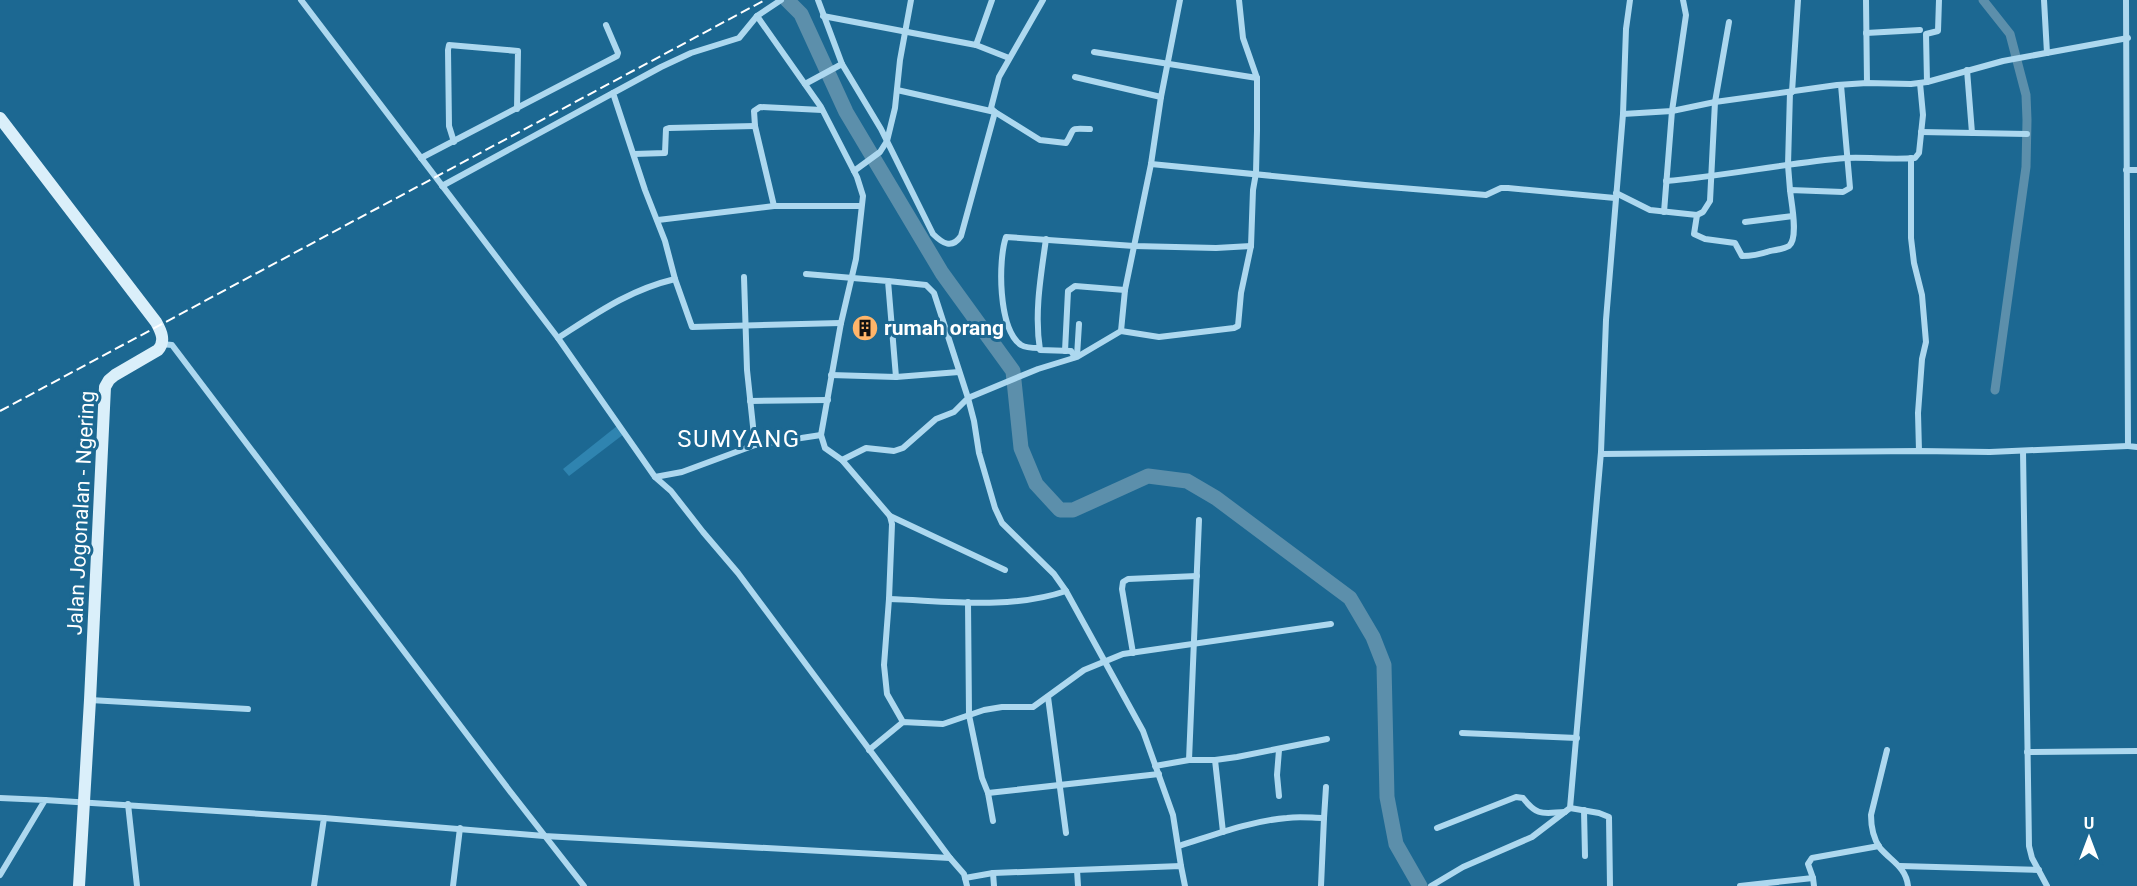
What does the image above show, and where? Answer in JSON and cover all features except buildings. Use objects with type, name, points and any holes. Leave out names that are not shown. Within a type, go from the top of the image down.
[{"type":"main road","points":[[0,118],[156,322],[162,333],[162,344]]},
{"type":"main road","name":"Jalan Jogonalan - Ngering","points":[[79,886],[105,387],[115,375],[158,350],[162,344]]},
{"type":"street","points":[[301,0],[558,338],[656,477],[666,485],[738,573],[951,858],[965,878],[967,886]]},
{"type":"street","points":[[818,0],[841,64],[887,141],[933,234],[942,243],[949,245],[956,243],[961,236],[994,112],[991,108],[999,77],[1043,0]]},
{"type":"street","points":[[854,171],[864,166],[880,152],[887,141],[895,108],[911,0]]},
{"type":"street","points":[[976,45],[992,0]]},
{"type":"street","points":[[1121,331],[1125,290],[1151,164],[1167,63],[1180,0]]},
{"type":"street","points":[[842,460],[866,448],[894,451],[903,448],[936,419],[954,412],[968,398],[977,393],[1076,357],[1121,331],[1159,337],[1238,326],[1241,293],[1251,246],[1256,173],[1257,78],[1243,38],[1239,0]]},
{"type":"street","points":[[1431,886],[1500,850],[1532,837],[1568,810],[1577,738],[1601,454],[1606,320],[1623,114],[1626,29],[1630,0]]},
{"type":"street","points":[[1664,212],[1672,111],[1686,15],[1683,0]]},
{"type":"street","points":[[1697,215],[1694,234],[1701,238],[1735,243],[1742,256],[1787,247],[1792,243],[1794,216],[1788,165],[1798,0]]},
{"type":"street","points":[[1866,0],[1867,83]]},
{"type":"street","points":[[1666,181],[1847,158],[1915,158],[1919,153],[1923,115],[1926,34],[1938,31],[1939,0]]},
{"type":"street","points":[[2044,0],[2047,53]]},
{"type":"street","points":[[2126,0],[2128,38],[2126,171],[2128,446]]},
{"type":"street","points":[[442,186],[661,67],[691,53],[739,38],[757,16],[779,1]]},
{"type":"street","points":[[757,16],[806,83],[822,110],[854,171],[863,196],[856,259],[841,323],[821,435],[825,448],[842,460],[890,516],[1005,570]]},
{"type":"street","points":[[823,16],[976,45],[1009,58]]},
{"type":"street","points":[[1151,164],[1365,186],[1486,195],[1501,188],[1508,188],[1616,196],[1650,210],[1697,215],[1708,208],[1710,201],[1715,102],[1729,22]]},
{"type":"street","points":[[421,158],[617,56],[618,53],[606,25]]},
{"type":"street","points":[[1866,33],[1920,30]]},
{"type":"street","points":[[1623,114],[1672,111],[1715,102],[1841,85],[1923,83],[1967,70],[2128,38]]},
{"type":"street","points":[[454,142],[449,126],[447,50],[449,45],[518,51],[518,109]]},
{"type":"street","points":[[1094,52],[1257,78]]},
{"type":"street","points":[[806,83],[841,64]]},
{"type":"street","points":[[1967,70],[1972,133]]},
{"type":"street","points":[[1074,77],[1161,97]]},
{"type":"street","points":[[1790,190],[1848,191],[1851,182],[1841,85]]},
{"type":"street","points":[[897,90],[994,112],[1040,141],[1066,143],[1074,129],[1090,129]]},
{"type":"street","points":[[614,93],[692,327],[841,323]]},
{"type":"street","points":[[774,206],[755,126],[754,111],[760,106],[822,110]]},
{"type":"street","points":[[634,154],[665,153],[664,132],[669,128],[755,126]]},
{"type":"street","points":[[1921,132],[2027,134]]},
{"type":"street","points":[[1911,158],[1911,238],[1926,323],[1918,413],[1919,451]]},
{"type":"street","points":[[2126,171],[2137,171]]},
{"type":"street","points":[[658,220],[774,206],[861,206]]},
{"type":"street","points":[[1745,222],[1794,216]]},
{"type":"street","points":[[1076,357],[1074,353],[1041,351],[1039,348],[1018,344],[1010,329],[1004,306],[1000,270],[1006,237],[1134,246],[1216,248],[1251,246]]},
{"type":"street","points":[[1039,348],[1040,282],[1046,239]]},
{"type":"street","points":[[806,274],[926,285],[934,293],[968,398],[979,453],[995,508],[1002,523],[1054,574],[1066,591],[1143,731],[1173,815],[1185,886]]},
{"type":"street","points":[[744,277],[745,325],[755,445]]},
{"type":"street","points":[[558,338],[620,298],[650,285],[675,279]]},
{"type":"street","points":[[888,281],[896,376]]},
{"type":"street","points":[[1065,351],[1068,291],[1075,286],[1125,290]]},
{"type":"street","points":[[1076,357],[1078,324]]},
{"type":"street","points":[[162,344],[172,345],[584,886]]},
{"type":"street","points":[[831,375],[896,376],[959,372]]},
{"type":"street","points":[[750,401],[828,400]]},
{"type":"street","points":[[656,477],[682,472],[755,445],[821,435]]},
{"type":"street","points":[[1601,454],[2022,451],[2137,447]]},
{"type":"street","points":[[2022,451],[2029,846],[2047,886]]},
{"type":"street","points":[[890,516],[892,524],[884,665],[885,685],[887,694],[903,722]]},
{"type":"street","points":[[1189,760],[1199,520]]},
{"type":"street","points":[[1133,652],[1122,589],[1123,582],[1128,579],[1197,576]]},
{"type":"street","points":[[889,599],[968,602],[1025,601],[1066,591]]},
{"type":"street","points":[[968,602],[969,715],[993,821]]},
{"type":"street","points":[[869,750],[903,722],[937,725],[1002,707],[1033,707],[1084,670],[1133,652],[1331,624]]},
{"type":"street","points":[[1048,698],[1066,833]]},
{"type":"street","points":[[90,700],[248,709]]},
{"type":"street","points":[[1462,733],[1577,738]]},
{"type":"street","points":[[1155,766],[1189,760],[1215,760],[1279,750],[1328,739]]},
{"type":"street","points":[[1279,750],[1277,775],[1279,796]]},
{"type":"street","points":[[1887,750],[1871,815],[1871,825],[1879,846],[1906,874],[1908,886]]},
{"type":"street","points":[[2027,752],[2137,751]]},
{"type":"street","points":[[1215,760],[1223,832]]},
{"type":"street","points":[[988,793],[1159,774]]},
{"type":"street","points":[[1322,886],[1326,787]]},
{"type":"street","points":[[1437,828],[1515,797],[1523,798],[1539,814],[1584,810],[1607,815],[1610,819],[1611,886]]},
{"type":"street","points":[[0,798],[128,804],[544,836],[951,858]]},
{"type":"street","points":[[0,875],[45,800]]},
{"type":"street","points":[[128,804],[137,886]]},
{"type":"street","points":[[1584,810],[1585,856]]},
{"type":"street","points":[[314,886],[324,818]]},
{"type":"street","points":[[1179,846],[1223,832],[1286,818],[1324,818]]},
{"type":"street","points":[[453,886],[460,828]]},
{"type":"street","points":[[1814,886],[1808,864],[1812,858],[1879,846]]},
{"type":"street","points":[[965,878],[993,873],[1181,866]]},
{"type":"street","points":[[1900,867],[2039,870]]},
{"type":"street","points":[[1077,870],[1078,886]]},
{"type":"street","points":[[993,873],[994,886]]},
{"type":"street","points":[[1740,886],[1813,878]]},
{"type":"shaded area","points":[[617,426],[624,434],[569,476],[563,469]]},
{"type":"waterway","points":[[787,0],[801,14],[846,112],[942,273],[1013,371],[1021,448],[1036,484],[1060,510],[1073,510],[1148,476],[1187,481],[1216,498],[1350,598],[1373,637],[1384,665],[1387,797],[1396,844],[1420,886]]},
{"type":"waterway","points":[[1983,0],[2010,34],[2026,95],[2027,120],[2026,167],[1995,390]]},
{"type":"railway","points":[[0,411],[765,0]]},
{"type":"place","name":"rumah orang","points":[[865,328]]},
{"type":"district","name":"SUMYANG","points":[[739,439]]}]
